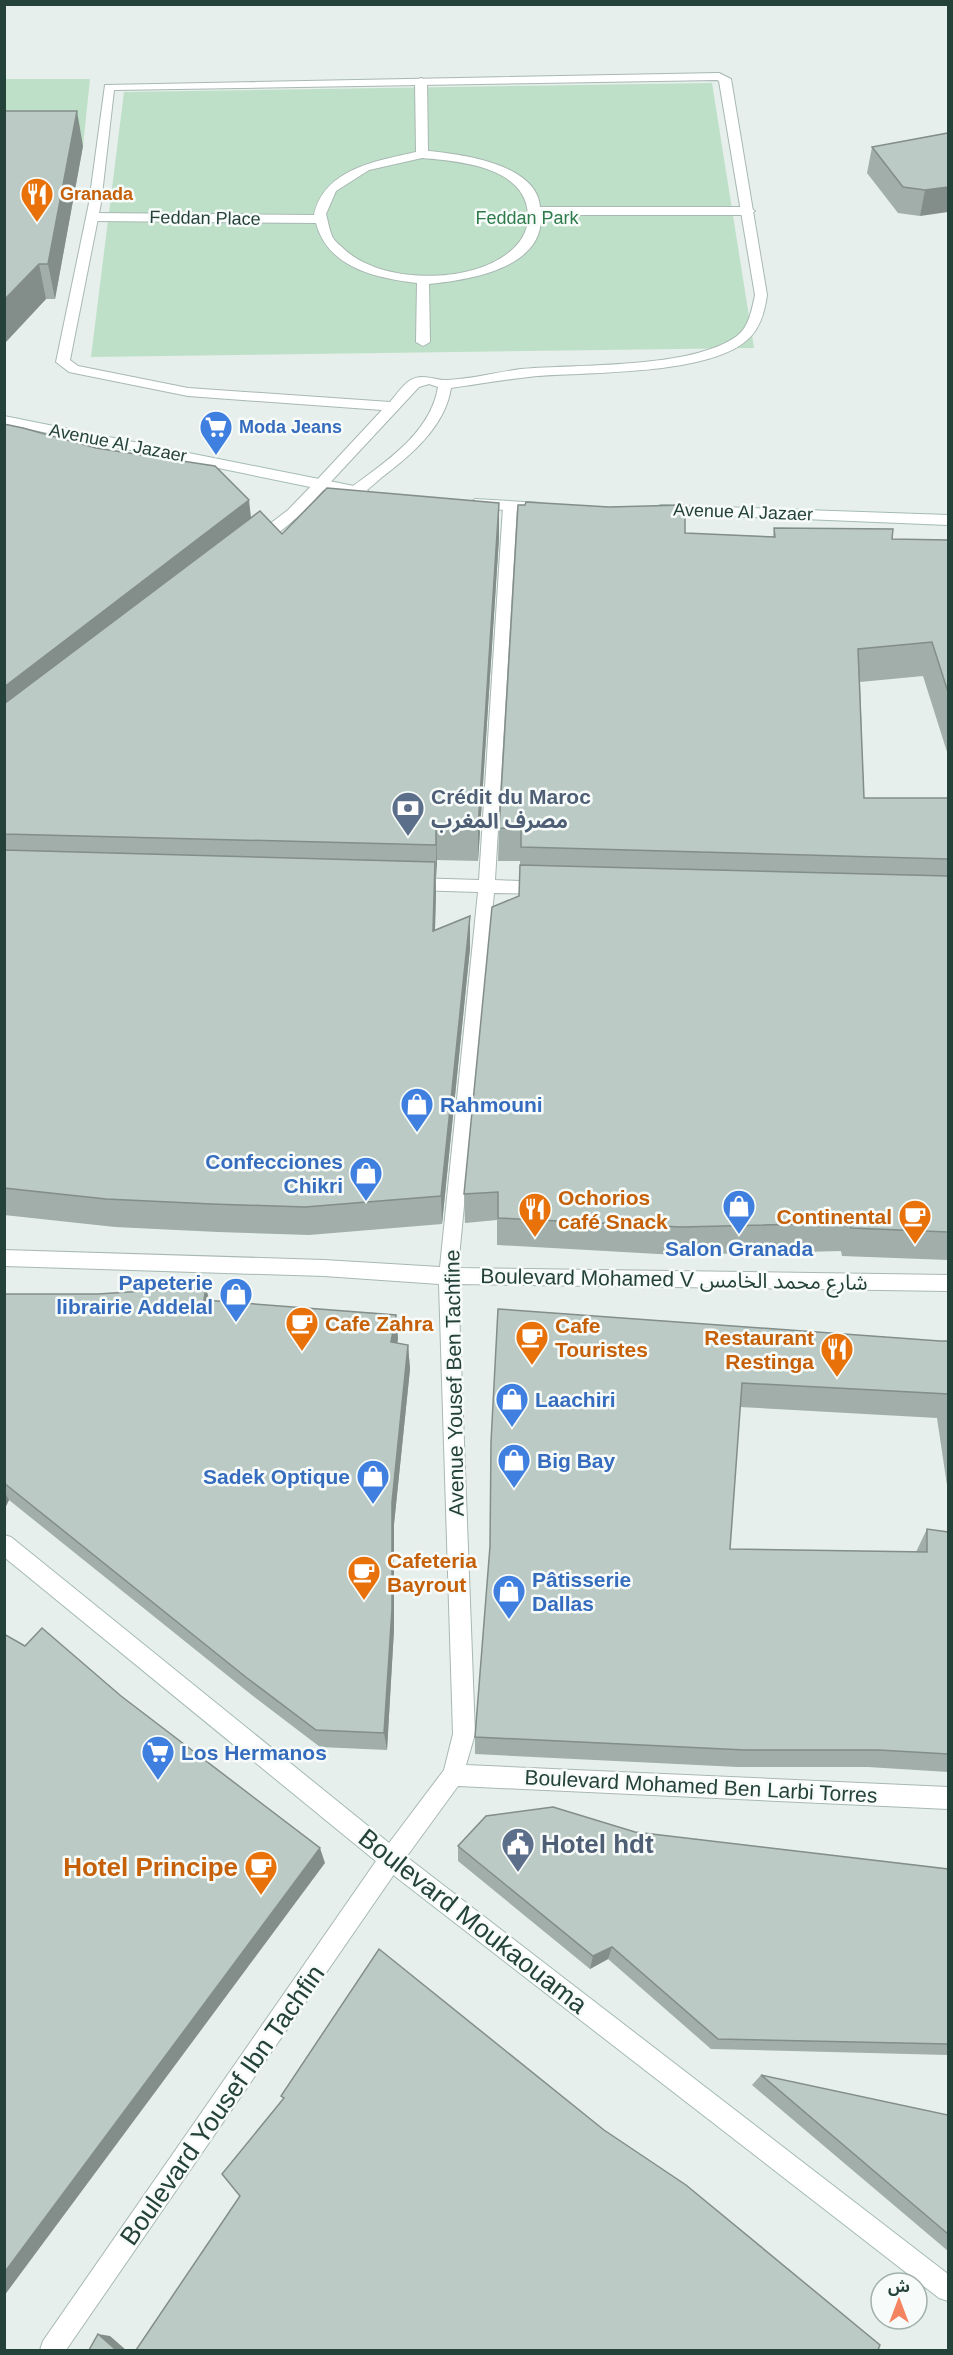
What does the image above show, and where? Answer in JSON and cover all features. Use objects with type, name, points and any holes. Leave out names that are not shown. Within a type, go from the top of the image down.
[{"type":"street","points":[[246,549],[293,513],[414,384],[430,380],[445,385],[517,374],[702,357],[739,340],[753,324],[761,295],[726,81],[722,77],[109,87],[106,90],[93,216],[64,347],[63,362],[74,369],[188,392],[392,406]]},
{"type":"street","points":[[421,81],[422,154]]},
{"type":"street","points":[[422,154],[454,155],[485,163],[510,175],[528,192],[536,211],[534,232],[519,252],[494,268],[460,278],[423,281],[390,278],[361,269],[338,255],[323,238],[318,219],[323,199],[338,182],[361,168],[389,158],[422,154]]},
{"type":"street","points":[[536,211],[749,211]]},
{"type":"street","name":"Feddan Place","points":[[93,216],[318,219]]},
{"type":"street","points":[[423,281],[423,342]]},
{"type":"street","points":[[337,500],[354,492],[429,426],[443,404],[445,385]]},
{"type":"street","name":"Avenue Al Jazaer","points":[[4,420],[354,492],[374,494]]},
{"type":"street","points":[[456,502],[557,508]]},
{"type":"street","points":[[293,513],[320,507]]},
{"type":"street","name":"Avenue Yousef Ben Tachfine","points":[[391,1859],[453,1774],[464,1734],[448,1276],[487,886],[510,507]]},
{"type":"street","name":"Avenue Al Jazaer","points":[[651,509],[948,520]]},
{"type":"street","points":[[393,884],[557,889]]},
{"type":"street","name":"Boulevard Mohamed V شارع محمد الخامس","points":[[4,1258],[324,1268],[448,1276],[948,1283]]},
{"type":"street","name":"Boulevard Moukaouama","points":[[4,1544],[391,1859],[948,2289]]},
{"type":"street","name":"Boulevard Mohamed Ben Larbi Torres","points":[[453,1774],[948,1798]]},
{"type":"street","name":"Boulevard Yousef Ibn Tachfin","points":[[52,2350],[391,1859]]},
{"type":"green space","points":[[4,79],[90,79],[83,146],[5,147]]},
{"type":"green space","name":"Feddan Park","points":[[712,83],[754,348],[91,357],[124,92]]},
{"type":"building","name":"Granada","points":[[4,111],[77,111],[48,264],[39,264],[4,300]]},
{"type":"building","points":[[948,133],[948,187],[925,190],[903,187],[872,147]]},
{"type":"building","points":[[4,424],[96,448],[215,466],[249,500],[4,687]]},
{"type":"building","points":[[327,488],[499,503],[478,828],[436,827],[436,845],[4,834],[4,704],[260,511],[282,534]]},
{"type":"building","points":[[526,502],[609,507],[685,505],[685,533],[775,537],[774,528],[893,529],[892,539],[948,540],[948,692],[932,642],[858,649],[864,798],[948,798],[948,859],[521,847],[521,829],[499,828],[518,505],[525,505]]},
{"type":"building","points":[[4,850],[435,862],[433,931],[470,916],[441,1196],[305,1207],[106,1199],[4,1188]]},
{"type":"building","points":[[520,865],[948,876],[948,1232],[851,1228],[850,1223],[681,1227],[498,1218],[498,1192],[464,1194],[492,907],[519,896]]},
{"type":"building","points":[[206,1287],[204,1300],[396,1315],[391,1342],[408,1345],[392,1502],[392,1609],[384,1733],[316,1730],[247,1678],[4,1483],[4,1294],[98,1294]]},
{"type":"building","points":[[498,1309],[948,1341],[948,1394],[742,1383],[730,1549],[927,1552],[927,1529],[948,1532],[948,1754],[879,1750],[745,1750],[475,1737],[490,1546],[491,1442]]},
{"type":"building","points":[[42,1628],[121,1696],[320,1848],[4,2273],[4,1634],[25,1646]]},
{"type":"building","points":[[553,1807],[635,1832],[948,1869],[948,2044],[718,2039],[612,1947],[593,1956],[458,1846],[486,1816]]},
{"type":"building","points":[[379,1949],[604,2130],[686,2185],[880,2345],[878,2350],[136,2350],[240,2196],[222,2174],[284,2098],[281,2096]]},
{"type":"building","points":[[761,2075],[948,2115],[948,2234]]},
{"type":"building","points":[[98,2334],[116,2350],[89,2350]]},
{"type":"place","name":"Granada","points":[[37,223]]},
{"type":"place","name":"Moda Jeans","points":[[216,456]]},
{"type":"place","name":"Crédit du Maroc مصرف المغرب","points":[[408,837]]},
{"type":"place","name":"Rahmouni","points":[[417,1133]]},
{"type":"place","name":"Confecciones Chikri","points":[[366,1202]]},
{"type":"place","name":"Salon Granada","points":[[739,1235]]},
{"type":"place","name":"Ochorios café Snack","points":[[535,1238]]},
{"type":"place","name":"Continental","points":[[915,1245]]},
{"type":"place","name":"Papeterie librairie Addelal","points":[[236,1323]]},
{"type":"place","name":"Cafe Zahra","points":[[302,1352]]},
{"type":"place","name":"Cafe Touristes","points":[[532,1366]]},
{"type":"place","name":"Restaurant Restinga","points":[[837,1378]]},
{"type":"place","name":"Laachiri","points":[[512,1428]]},
{"type":"place","name":"Big Bay","points":[[514,1489]]},
{"type":"place","name":"Sadek Optique","points":[[373,1505]]},
{"type":"place","name":"Cafeteria Bayrout","points":[[364,1601]]},
{"type":"place","name":"Pâtisserie Dallas","points":[[509,1620]]},
{"type":"place","name":"Los Hermanos","points":[[158,1781]]},
{"type":"place","name":"Hotel hdt","points":[[518,1873]]},
{"type":"place","name":"Hotel Principe","points":[[261,1896]]}]
